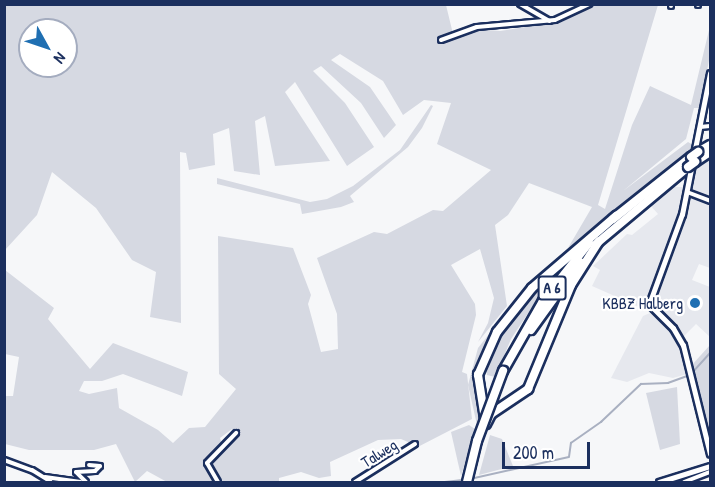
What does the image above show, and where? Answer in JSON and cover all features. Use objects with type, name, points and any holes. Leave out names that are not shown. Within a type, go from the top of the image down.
[{"type":"highway","name":"A 6","points":[[505,372],[548,304],[599,241],[711,145]]},
{"type":"highway","name":"A 6","points":[[470,483],[505,372],[557,282],[616,216],[693,160],[711,152]]},
{"type":"highway","points":[[485,424],[478,375],[485,354],[516,307],[549,272],[616,216]]},
{"type":"highway","name":"A 6","points":[[470,483],[485,424],[491,414],[509,404],[531,384],[571,285],[599,241]]},
{"type":"highway","points":[[479,394],[492,406],[509,404]]},
{"type":"street","points":[[520,4],[549,21]]},
{"type":"street","points":[[441,40],[477,27],[549,21],[590,4]]},
{"type":"street","points":[[711,73],[687,192],[649,306],[673,328],[684,346],[711,454]]},
{"type":"street","points":[[699,130],[711,126]]},
{"type":"street","points":[[687,192],[711,201]]},
{"type":"street","points":[[218,483],[207,464],[236,433]]},
{"type":"street","name":"Talweg","points":[[355,483],[415,444]]},
{"type":"street","points":[[4,460],[47,481],[81,483]]},
{"type":"street","points":[[86,483],[76,472],[95,471],[100,466],[88,465]]},
{"type":"street","points":[[659,483],[711,466]]},
{"type":"street","points":[[684,483],[711,472]]},
{"type":"shaded area","points":[[5,5],[446,5],[453,34],[441,37],[442,43],[476,29],[500,31],[551,23],[595,5],[658,5],[598,205],[605,209],[632,125],[650,86],[691,105],[710,26],[710,55],[700,108],[694,108],[686,139],[623,191],[688,142],[693,145],[691,153],[568,248],[592,207],[529,183],[508,215],[495,225],[507,306],[478,342],[488,323],[494,298],[480,249],[451,265],[475,304],[476,315],[462,372],[467,374],[472,419],[408,452],[408,442],[401,439],[378,440],[330,462],[331,476],[319,478],[301,472],[279,478],[279,482],[222,482],[210,464],[237,434],[232,429],[220,438],[223,447],[206,463],[216,482],[167,482],[147,471],[135,482],[116,444],[94,450],[29,450],[5,444],[5,396],[13,396],[19,357],[5,354],[5,270],[54,308],[48,319],[90,369],[113,343],[188,372],[182,396],[123,374],[102,381],[84,381],[79,391],[89,394],[117,388],[119,408],[158,430],[173,443],[189,428],[205,427],[236,389],[219,374],[218,236],[293,248],[311,295],[308,304],[321,352],[338,349],[337,314],[317,258],[374,232],[387,234],[433,210],[443,211],[491,170],[437,144],[451,103],[424,100],[403,115],[383,81],[340,54],[331,60],[370,87],[396,125],[384,138],[361,103],[321,66],[313,71],[345,103],[374,147],[347,166],[295,82],[285,92],[330,161],[275,166],[265,116],[255,121],[260,175],[234,171],[229,128],[213,134],[215,165],[189,170],[186,153],[180,152],[181,323],[150,317],[156,272],[132,260],[96,208],[52,172],[37,215],[5,250]]},
{"type":"shaded area","points":[[431,105],[433,106],[422,128],[408,147],[350,196],[354,202],[341,207],[302,214],[300,204],[217,184],[217,178],[310,202],[327,199],[353,186],[400,150]]},
{"type":"shaded area","points":[[710,158],[710,268],[699,264],[692,280],[710,287],[710,337],[696,324],[683,337],[670,319],[650,304],[644,309],[592,286],[600,270],[593,266],[627,234],[632,235],[658,214],[650,205],[674,187],[691,187],[697,167]]},
{"type":"shaded area","points":[[578,242],[511,309],[481,352],[474,380],[482,409],[477,425],[468,385],[478,348],[523,291]]},
{"type":"shaded area","points":[[560,265],[511,339],[495,377],[487,375],[485,364],[496,338],[517,310]]},
{"type":"shaded area","points":[[650,313],[674,332],[687,374],[673,378],[649,373],[627,382],[611,378],[643,316]]},
{"type":"shaded area","points":[[710,345],[710,435],[709,435],[691,366]]},
{"type":"shaded area","points":[[677,387],[680,444],[660,450],[646,393]]},
{"type":"shaded area","points":[[469,425],[475,429],[461,476],[451,432]]},
{"type":"shaded area","points":[[490,435],[502,439],[513,466],[479,475]]},
{"type":"waterway","points":[[693,372],[710,353]]},
{"type":"waterway","points":[[470,479],[569,457],[571,443],[601,422],[641,384],[668,383],[687,376]]},
{"type":"waterway","points":[[445,482],[465,480]]},
{"type":"place","name":"KBBZ Halberg","points":[[695,303]]}]
